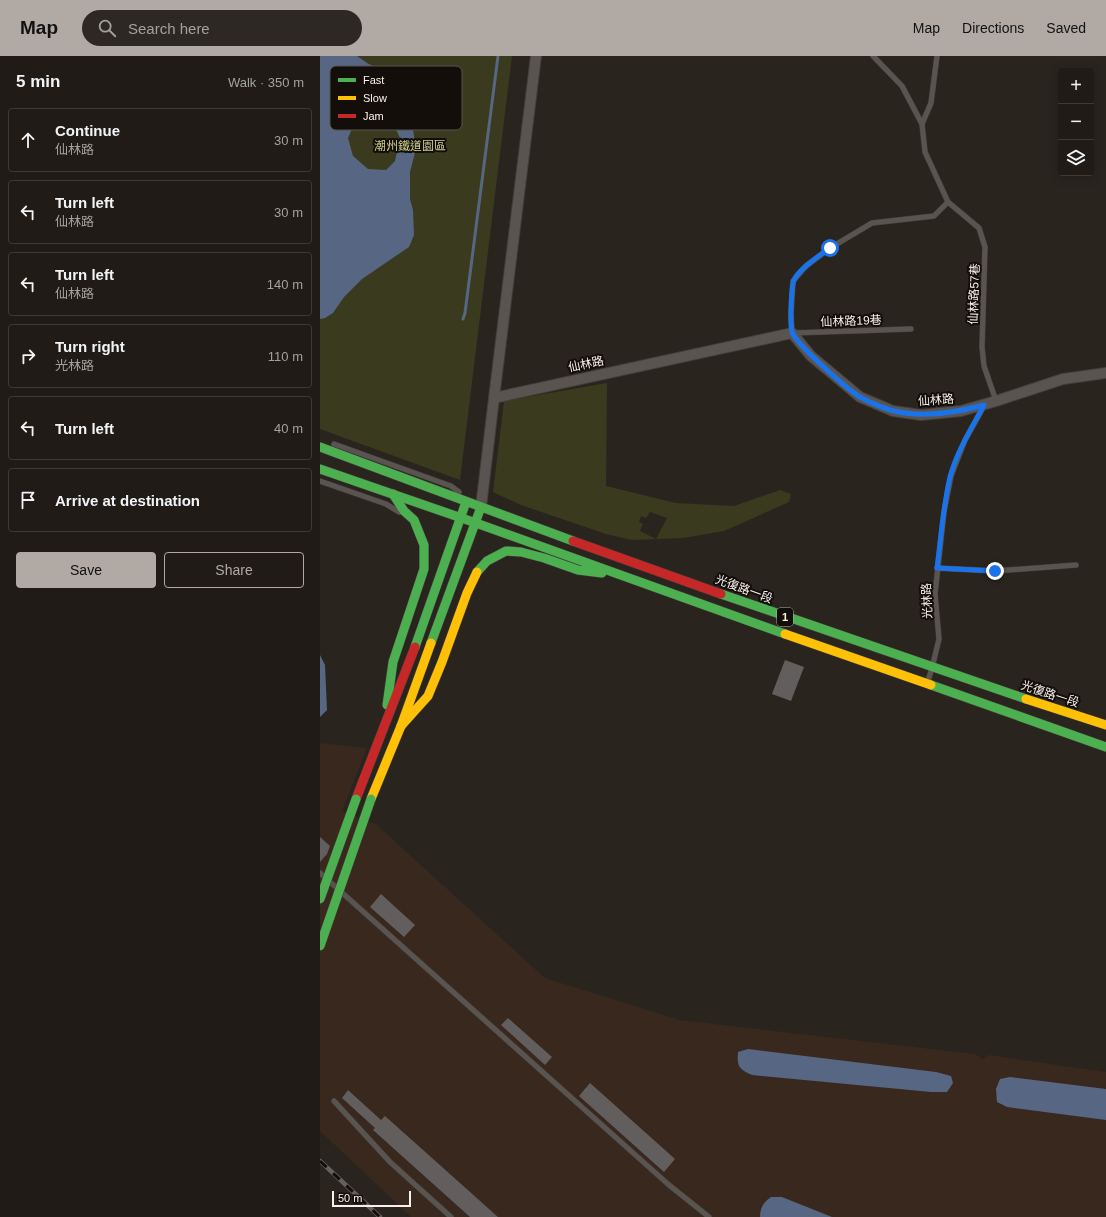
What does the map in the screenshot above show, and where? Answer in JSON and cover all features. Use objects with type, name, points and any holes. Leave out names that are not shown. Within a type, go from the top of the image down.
[{"type":"main road","name":"光復路一段","points":[[324,444],[466,502],[749,604],[932,668],[1106,726]]},
{"type":"main road","points":[[320,469],[461,517]]},
{"type":"main road","points":[[385,724],[392,662],[424,569],[424,545],[414,520],[404,511],[393,494]]},
{"type":"main road","points":[[320,899],[356,799],[407,669],[466,502]]},
{"type":"main road","points":[[320,946],[371,800],[401,726],[481,507]]},
{"type":"main road","name":"1","points":[[461,517],[619,575],[1106,748]]},
{"type":"main road","points":[[401,726],[428,696],[467,593],[478,570],[486,560],[506,551],[521,552],[544,558],[578,570],[619,575]]},
{"type":"street","points":[[481,507],[536,56]]},
{"type":"street","name":"仙林路","points":[[494,398],[792,333],[811,356],[860,397],[892,411],[921,415],[961,411],[1063,380],[1106,373]]},
{"type":"lane","points":[[792,333],[791,314],[794,281],[806,266],[830,248],[872,223],[934,216],[948,202],[925,152],[922,124],[902,86],[873,56]]},
{"type":"lane","points":[[922,124],[931,103],[937,56]]},
{"type":"lane","name":"仙林路57巷","points":[[948,202],[979,228],[985,247],[982,347],[984,366],[996,401]]},
{"type":"lane","name":"仙林路19巷","points":[[792,333],[911,329]]},
{"type":"lane","name":"光林路","points":[[927,684],[939,639],[935,594],[944,512],[951,476],[965,440],[984,405]]},
{"type":"lane","points":[[324,444],[451,486],[481,507]]},
{"type":"lane","points":[[320,481],[386,504],[414,520]]},
{"type":"lane","points":[[937,568],[995,571],[1076,565]]},
{"type":"lane","points":[[320,873],[663,1180],[709,1217]]},
{"type":"lane","points":[[334,1101],[390,1162],[451,1217]]},
{"type":"shaded area","points":[[320,743],[367,748],[342,811],[377,825],[545,978],[680,1020],[975,1054],[982,1059],[989,1055],[1106,1072],[1106,1217],[411,1217],[320,1131]]},
{"type":"green space","name":"潮州鐵道園區","points":[[320,56],[512,56],[460,480],[320,429]]},
{"type":"green space","points":[[607,383],[606,486],[676,503],[734,506],[780,490],[791,494],[789,502],[724,531],[683,538],[632,540],[606,534],[521,505],[493,492],[504,401]],"holes":[[[650,512],[667,518],[656,539],[640,531],[643,524],[639,522],[641,516],[646,518]]]},
{"type":"water","points":[[320,56],[357,56],[373,66],[330,66],[330,130],[352,130],[348,138],[353,156],[368,169],[386,170],[395,161],[400,138],[396,130],[413,130],[416,149],[410,172],[410,199],[413,210],[414,235],[409,247],[362,279],[344,297],[333,313],[320,319]]},
{"type":"water","points":[[320,655],[325,665],[327,710],[320,717]]},
{"type":"water","points":[[748,1049],[936,1072],[951,1076],[953,1083],[947,1092],[931,1092],[752,1075],[741,1069],[738,1064],[738,1052]]},
{"type":"water","points":[[1010,1077],[1106,1089],[1106,1120],[1007,1107],[997,1102],[996,1089],[1000,1079]]},
{"type":"water","points":[[771,1197],[782,1197],[832,1217],[760,1217],[763,1205]]},
{"type":"building","points":[[785,660],[804,667],[791,701],[772,694]]},
{"type":"building","points":[[320,837],[330,846],[327,854],[320,862]]},
{"type":"building","points":[[381,894],[415,925],[404,937],[370,907]]},
{"type":"building","points":[[508,1018],[552,1057],[545,1065],[501,1025]]},
{"type":"building","points":[[590,1083],[675,1159],[664,1172],[579,1096]]},
{"type":"building","points":[[348,1090],[381,1120],[385,1116],[498,1217],[470,1217],[373,1130],[375,1128],[342,1098]]},
{"type":"waterway","points":[[463,319],[498,56]]},
{"type":"railway","points":[[320,1161],[380,1217]]},
{"type":"traffic: fast","points":[[320,447],[573,541]]},
{"type":"traffic: fast","points":[[320,469],[476,523],[785,634]]},
{"type":"traffic: fast","points":[[387,705],[393,662],[424,569],[424,545],[414,520],[404,511],[393,494]]},
{"type":"traffic: fast","points":[[415,647],[466,502]]},
{"type":"traffic: fast","points":[[431,643],[481,507]]},
{"type":"traffic: fast","points":[[477,572],[487,561],[506,551],[521,552],[544,558],[578,570],[602,573]]},
{"type":"traffic: fast","points":[[721,594],[1026,699]]},
{"type":"traffic: fast","points":[[931,685],[1106,747]]},
{"type":"traffic: fast","points":[[320,899],[356,799]]},
{"type":"traffic: fast","points":[[320,946],[371,799]]},
{"type":"traffic: slow","points":[[401,726],[428,696],[467,593],[477,572]]},
{"type":"traffic: slow","points":[[785,634],[931,685]]},
{"type":"traffic: slow","points":[[371,799],[401,726],[431,643]]},
{"type":"traffic: slow","points":[[1026,699],[1106,725]]},
{"type":"traffic: jam","points":[[573,541],[721,594]]},
{"type":"traffic: jam","points":[[356,799],[415,647]]},
{"type":"route","points":[[830,248],[806,266],[794,281],[791,314],[792,333],[811,356],[860,397],[892,411],[921,415],[961,411],[984,405],[965,440],[951,476],[944,512],[937,568],[995,571]]}]
